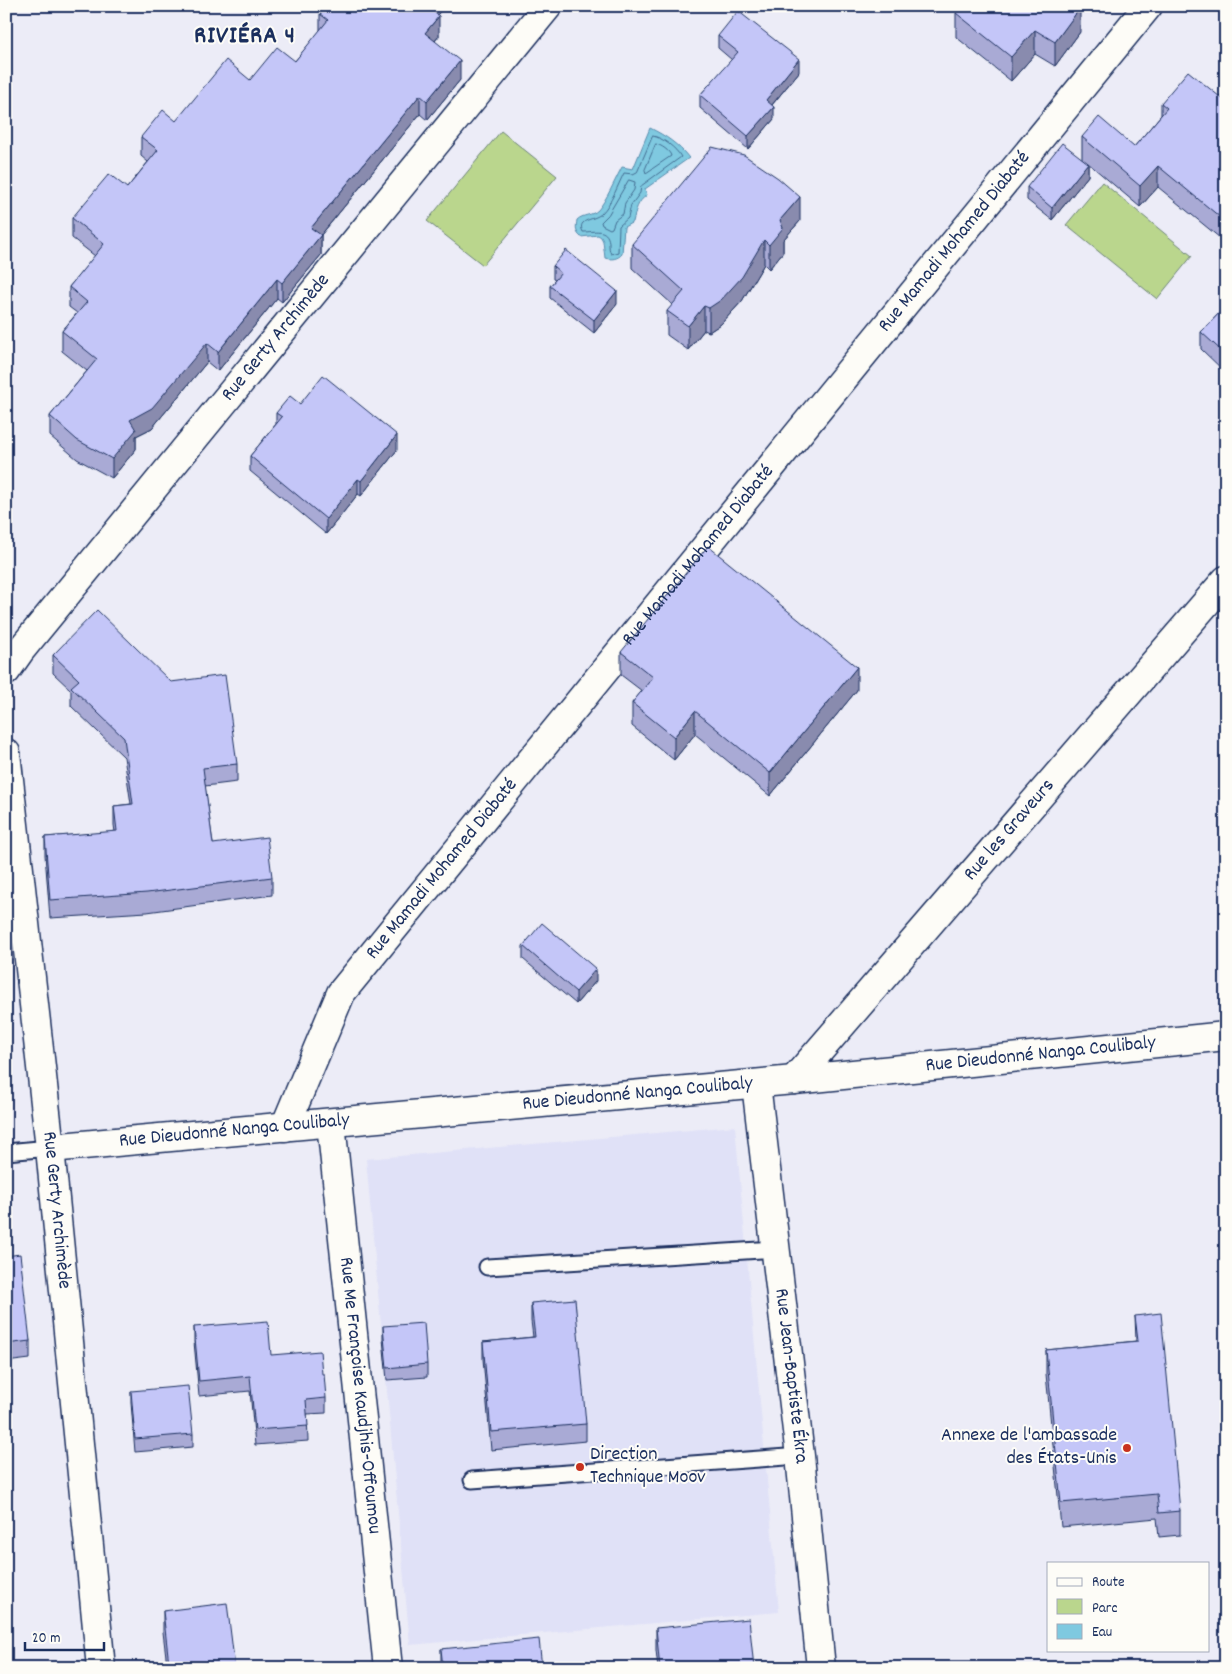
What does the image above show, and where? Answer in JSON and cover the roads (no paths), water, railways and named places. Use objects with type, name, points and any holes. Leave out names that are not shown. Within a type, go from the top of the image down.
[{"type":"street","name":"Rue Gerty Archimède","points":[[6,672],[26,644],[548,6]]},
{"type":"street","name":"Rue Mamadi Mohamed Diabaté","points":[[284,1127],[341,992],[1148,6]]},
{"type":"street","name":"Rue les Graveurs","points":[[794,1080],[1226,580]]},
{"type":"street","name":"Rue Gerty Archimède","points":[[6,753],[50,1148],[102,1668]]},
{"type":"street","name":"Rue Dieudonné Nanga Coulibaly","points":[[50,1148],[756,1084],[1226,1036]]},
{"type":"street","name":"Rue Jean-Baptiste Ékra","points":[[756,1084],[800,1456],[821,1668]]},
{"type":"street","name":"Rue Me Françoise Kaudjhis-Offoumou","points":[[331,1123],[388,1668]]},
{"type":"lane","points":[[6,1152],[50,1148]]},
{"type":"lane","points":[[487,1267],[776,1249]]},
{"type":"lane","points":[[472,1480],[800,1456]]},
{"type":"water","points":[[650,128],[671,141],[689,158],[645,189],[647,195],[639,203],[633,222],[624,227],[622,254],[614,259],[605,258],[601,237],[598,235],[581,237],[576,227],[577,220],[598,210],[622,167],[633,169]]},
{"type":"place","name":"Annexe de l'ambassade des États-Unis","points":[[1127,1448]]},
{"type":"place","name":"Direction Technique Moov","points":[[580,1467]]},
{"type":"district","name":"RIVIÉRA 4","points":[[245,37]]}]
